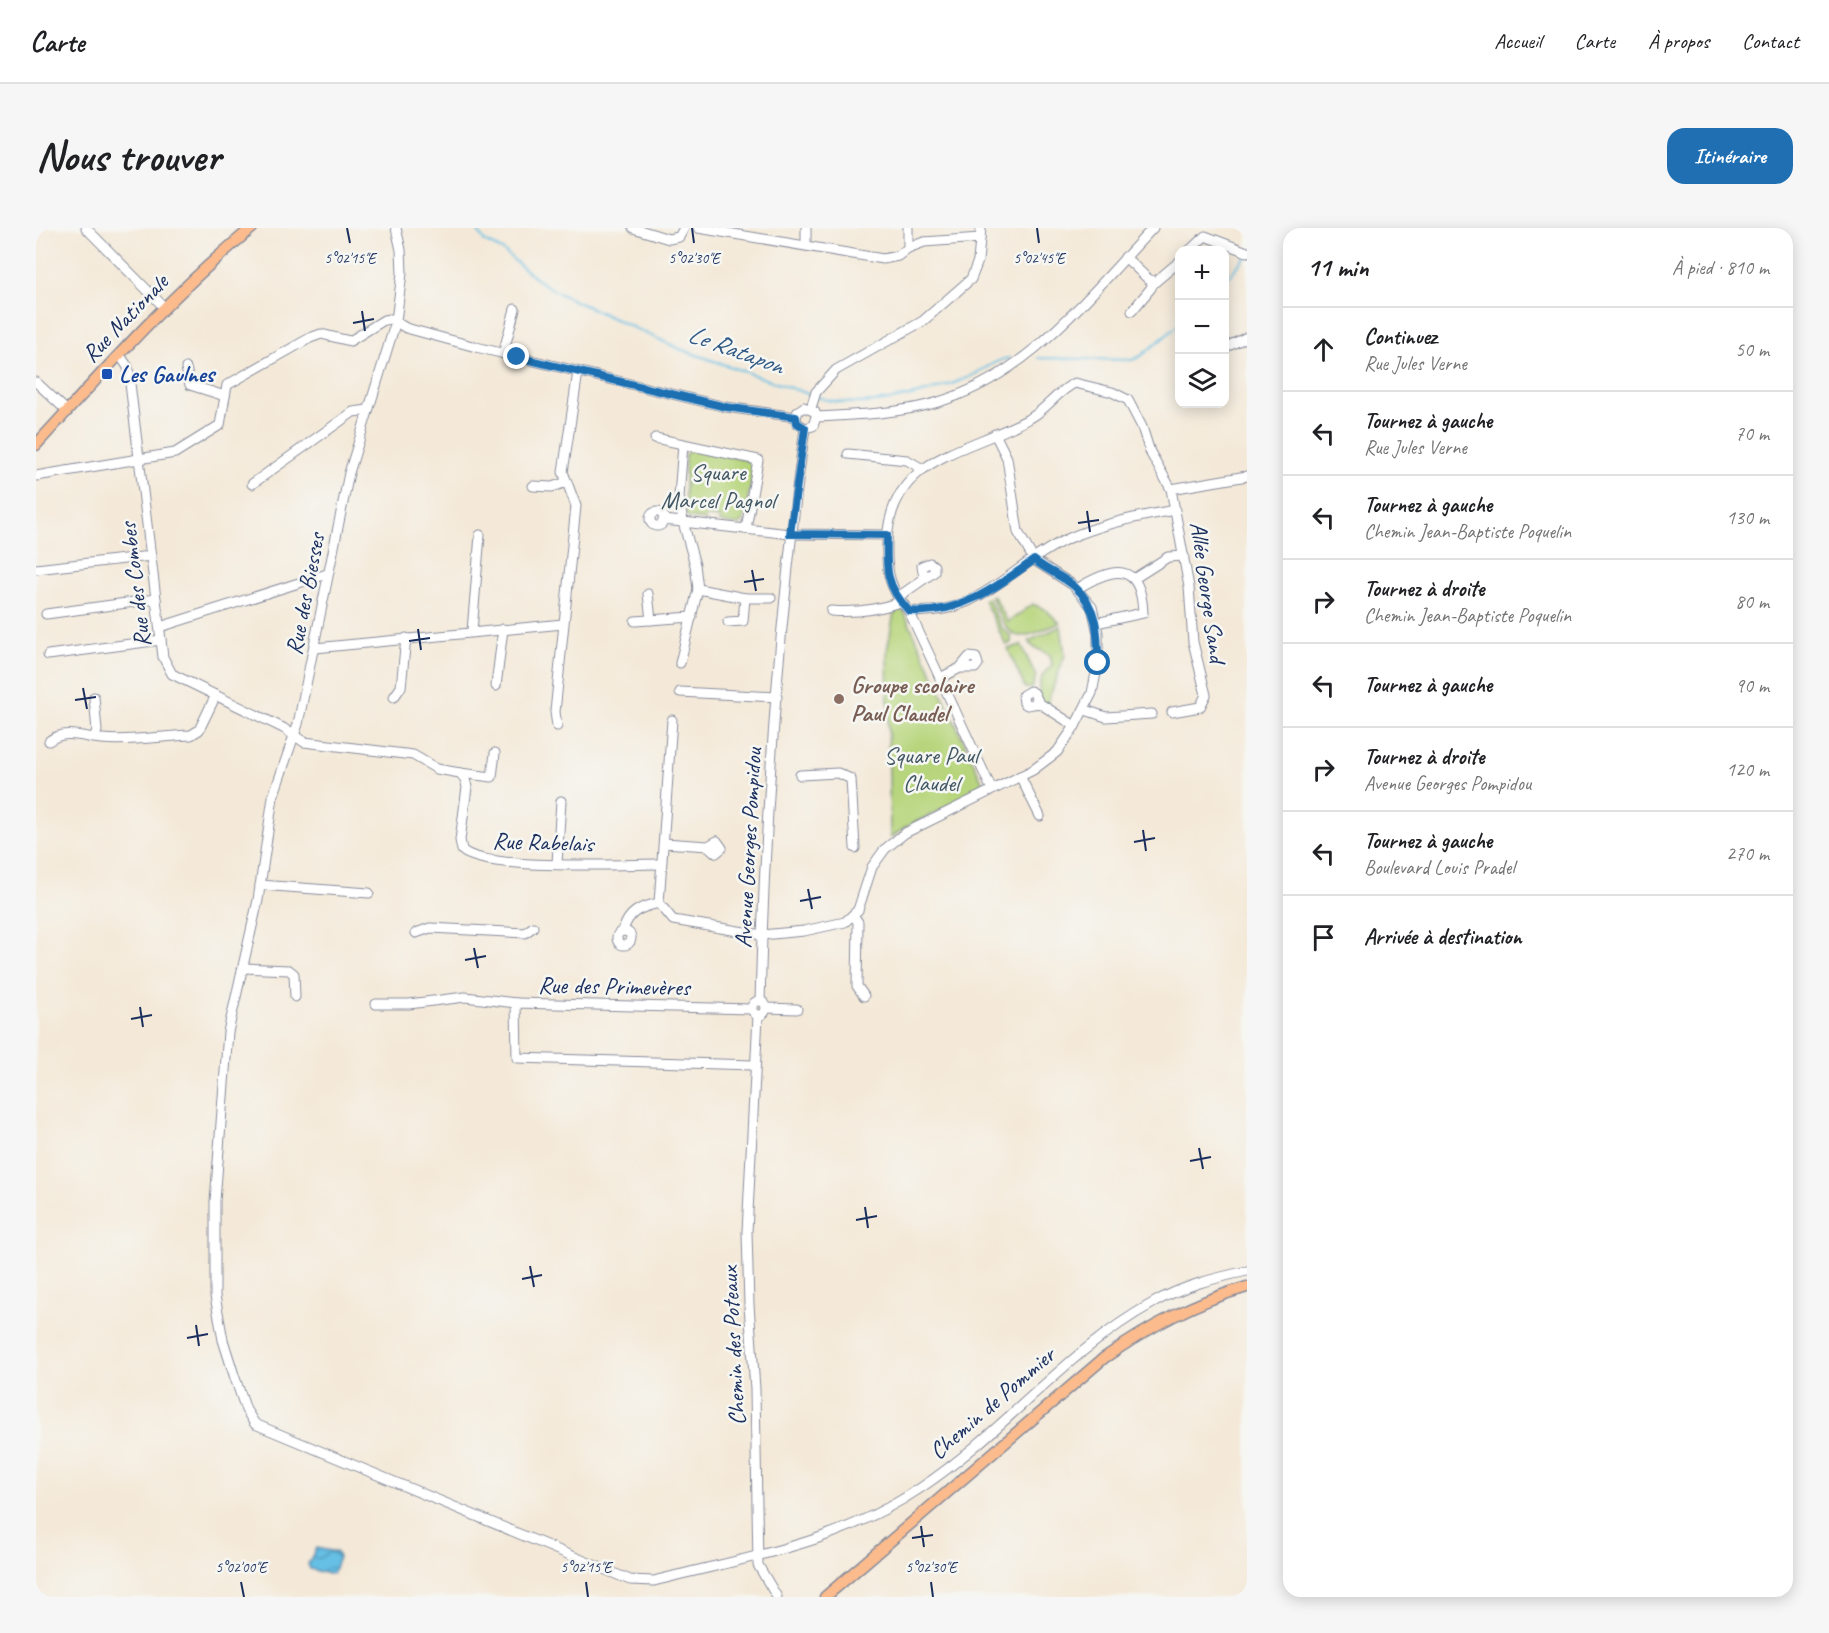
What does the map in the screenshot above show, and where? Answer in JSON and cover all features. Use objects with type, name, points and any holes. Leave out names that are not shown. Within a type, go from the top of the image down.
[{"type":"main road","name":"Rue Nationale","points":[[36,445],[164,307],[210,262],[252,228]]},
{"type":"main road","points":[[825,1597],[1104,1358],[1142,1332],[1185,1309],[1247,1287]]},
{"type":"street","points":[[86,228],[164,307]]},
{"type":"street","name":"Rue des Biesses","points":[[228,1032],[260,885],[276,786],[294,737],[315,648],[327,574],[349,473],[396,321],[402,273],[401,250],[396,228]]},
{"type":"street","points":[[633,228],[669,239],[679,237],[684,228]]},
{"type":"street","points":[[698,228],[883,259],[898,256],[908,248],[924,242],[980,233],[978,261],[971,279],[952,298],[886,344],[836,370],[813,401],[801,408],[796,417],[797,423],[805,428],[813,426],[816,417],[813,401]]},
{"type":"street","points":[[806,228],[806,245]]},
{"type":"street","points":[[908,228],[908,248]]},
{"type":"street","points":[[816,417],[912,408],[950,399],[989,382],[1043,342],[1153,228]]},
{"type":"street","points":[[1194,246],[1205,236],[1245,251]]},
{"type":"street","points":[[1125,257],[1153,282]]},
{"type":"street","points":[[1153,282],[1160,280],[1175,265]]},
{"type":"street","points":[[1132,311],[1152,288],[1153,282]]},
{"type":"street","points":[[503,354],[515,309]]},
{"type":"street","points":[[36,476],[175,453],[220,425],[227,385],[310,338],[321,334],[350,341],[384,320],[396,321],[406,328],[503,354],[726,407],[796,417]]},
{"type":"street","points":[[1229,346],[1247,337]]},
{"type":"street","name":"Rue des Combes","points":[[119,354],[128,367],[159,627],[166,666],[172,674],[283,728],[294,737]]},
{"type":"street","points":[[186,368],[190,385],[225,396]]},
{"type":"street","points":[[557,726],[555,712],[576,506],[563,472],[578,372]]},
{"type":"street","points":[[36,382],[67,411]]},
{"type":"street","name":"Allée George Sand","points":[[995,434],[1032,417],[1075,383],[1124,396],[1132,405],[1150,452],[1171,489],[1184,556],[1193,642],[1206,694],[1200,707],[1172,712]]},
{"type":"street","points":[[252,484],[353,412],[368,410]]},
{"type":"street","name":"Avenue Georges Pompidou","points":[[763,1004],[762,935],[777,697],[790,534],[805,428]]},
{"type":"street","points":[[672,720],[659,903],[673,920],[762,935],[804,932],[845,922],[858,910],[872,867],[885,849],[905,833],[992,790],[1020,776],[1058,752],[1076,726],[1092,693],[1098,663],[1092,607],[1077,589],[1034,560],[1018,532],[1007,458],[995,434],[921,468],[904,486],[893,512],[887,535],[889,584],[909,611],[992,790]]},
{"type":"street","points":[[655,438],[758,460],[746,529]]},
{"type":"street","points":[[680,663],[698,589],[695,565],[683,522],[679,497],[683,444]]},
{"type":"street","points":[[848,454],[907,460],[921,468]]},
{"type":"street","points":[[1171,489],[1247,476]]},
{"type":"street","points":[[532,486],[552,487],[567,482]]},
{"type":"street","points":[[909,611],[930,613],[957,608],[985,594],[1064,541],[1099,527],[1145,514],[1176,510]]},
{"type":"street","points":[[663,520],[790,534],[887,535]]},
{"type":"street","points":[[472,631],[480,535]]},
{"type":"street","points":[[36,569],[151,556]]},
{"type":"street","points":[[1135,578],[1168,557],[1184,556]]},
{"type":"street","points":[[1077,589],[1100,574],[1121,570],[1135,578],[1143,597],[1143,613],[1095,623]]},
{"type":"street","points":[[159,627],[327,574]]},
{"type":"street","points":[[831,611],[853,612],[879,609],[899,599],[924,578]]},
{"type":"street","points":[[698,589],[745,598],[771,598]]},
{"type":"street","points":[[648,594],[651,620]]},
{"type":"street","points":[[728,622],[743,621],[745,598]]},
{"type":"street","points":[[46,614],[156,599]]},
{"type":"street","points":[[635,621],[692,616]]},
{"type":"street","points":[[315,648],[563,624]]},
{"type":"street","points":[[496,686],[503,629]]},
{"type":"street","points":[[394,697],[401,687],[406,638]]},
{"type":"street","points":[[48,656],[161,640]]},
{"type":"street","points":[[940,678],[960,668]]},
{"type":"street","points":[[680,692],[777,697]]},
{"type":"street","points":[[49,741],[58,735],[102,739],[191,735],[199,730],[216,695]]},
{"type":"street","points":[[94,696],[97,731],[94,737]]},
{"type":"street","points":[[1039,703],[1076,726]]},
{"type":"street","points":[[1085,710],[1106,717],[1152,714]]},
{"type":"street","points":[[294,737],[304,742],[413,755],[437,769],[492,777],[495,753]]},
{"type":"street","name":"Rue Rabelais","points":[[460,773],[467,787],[460,840],[462,850],[467,855],[516,863],[660,864]]},
{"type":"street","points":[[800,776],[838,773],[851,778],[855,848]]},
{"type":"street","points":[[1020,776],[1040,816]]},
{"type":"street","points":[[556,863],[561,801]]},
{"type":"street","points":[[664,843],[708,846]]},
{"type":"street","points":[[260,885],[369,893]]},
{"type":"street","points":[[623,931],[628,916],[636,910],[659,903]]},
{"type":"street","points":[[853,915],[858,922],[857,986],[864,996]]},
{"type":"street","points":[[416,933],[430,928],[525,933],[533,927]]},
{"type":"street","points":[[243,968],[289,970],[294,974],[295,997]]},
{"type":"street","points":[[376,1004],[409,1004],[465,997],[516,1003]]},
{"type":"street","name":"Rue des Primevères","points":[[753,1065],[517,1058],[516,1003],[754,1012]]},
{"type":"street","points":[[753,1065],[754,1003],[797,1009]]},
{"type":"street","name":"Chemin de Pommier","points":[[228,1032],[215,1201],[215,1296],[223,1340],[231,1366],[246,1410],[255,1424],[630,1580],[654,1581],[758,1557],[832,1535],[893,1505],[959,1459],[1074,1358],[1134,1314],[1184,1288],[1247,1271]]},
{"type":"street","name":"Chemin des Poteaux","points":[[753,1065],[747,1232],[749,1305],[756,1389],[758,1557],[759,1571],[776,1596]]},
{"type":"green space","name":"Square Marcel Pagnol","points":[[693,449],[751,461],[754,470],[743,522],[738,525],[720,522],[720,518],[706,516],[705,520],[689,518],[685,514],[685,454]]},
{"type":"green space","points":[[993,595],[1008,622],[1033,604],[1046,610],[1060,623],[1032,634],[1015,635],[1004,623],[991,596]]},
{"type":"green space","points":[[988,598],[1001,627],[1011,637],[1011,643],[1006,645],[984,600]]},
{"type":"green space","name":"Square Paul Claudel","points":[[895,607],[901,608],[905,614],[983,783],[981,792],[911,824],[890,838],[887,651]]},
{"type":"green space","points":[[1061,626],[1065,655],[1047,704],[1041,702],[1039,686],[1044,673],[1052,665],[1050,655],[1032,646],[1029,641]]},
{"type":"green space","points":[[1021,645],[1036,676],[1032,688],[1025,688],[1008,649]]},
{"type":"water","points":[[316,1548],[336,1552],[339,1557],[333,1573],[328,1574],[310,1569],[308,1564]]},
{"type":"waterway","name":"Le Ratapon","points":[[476,228],[484,241],[502,250],[536,279],[560,294],[680,349],[811,395]]},
{"type":"waterway","name":"Le Ratapon","points":[[1229,276],[1247,255]]},
{"type":"waterway","name":"Le Ratapon","points":[[1038,358],[1132,360],[1141,356],[1175,328]]},
{"type":"waterway","name":"Le Ratapon","points":[[817,397],[853,403],[893,400],[951,384],[1009,358]]},
{"type":"place","name":"Les Gaulnes","points":[[107,374]]},
{"type":"place","name":"Groupe scolaire Paul Claudel","points":[[839,699]]},
{"type":"route","points":[[517,357],[726,407],[796,417],[797,423],[805,428],[790,534],[887,535],[886,566],[889,584],[900,602],[909,611],[930,613],[957,608],[985,594],[1034,560],[1073,585],[1092,607],[1098,633],[1098,663]]}]
